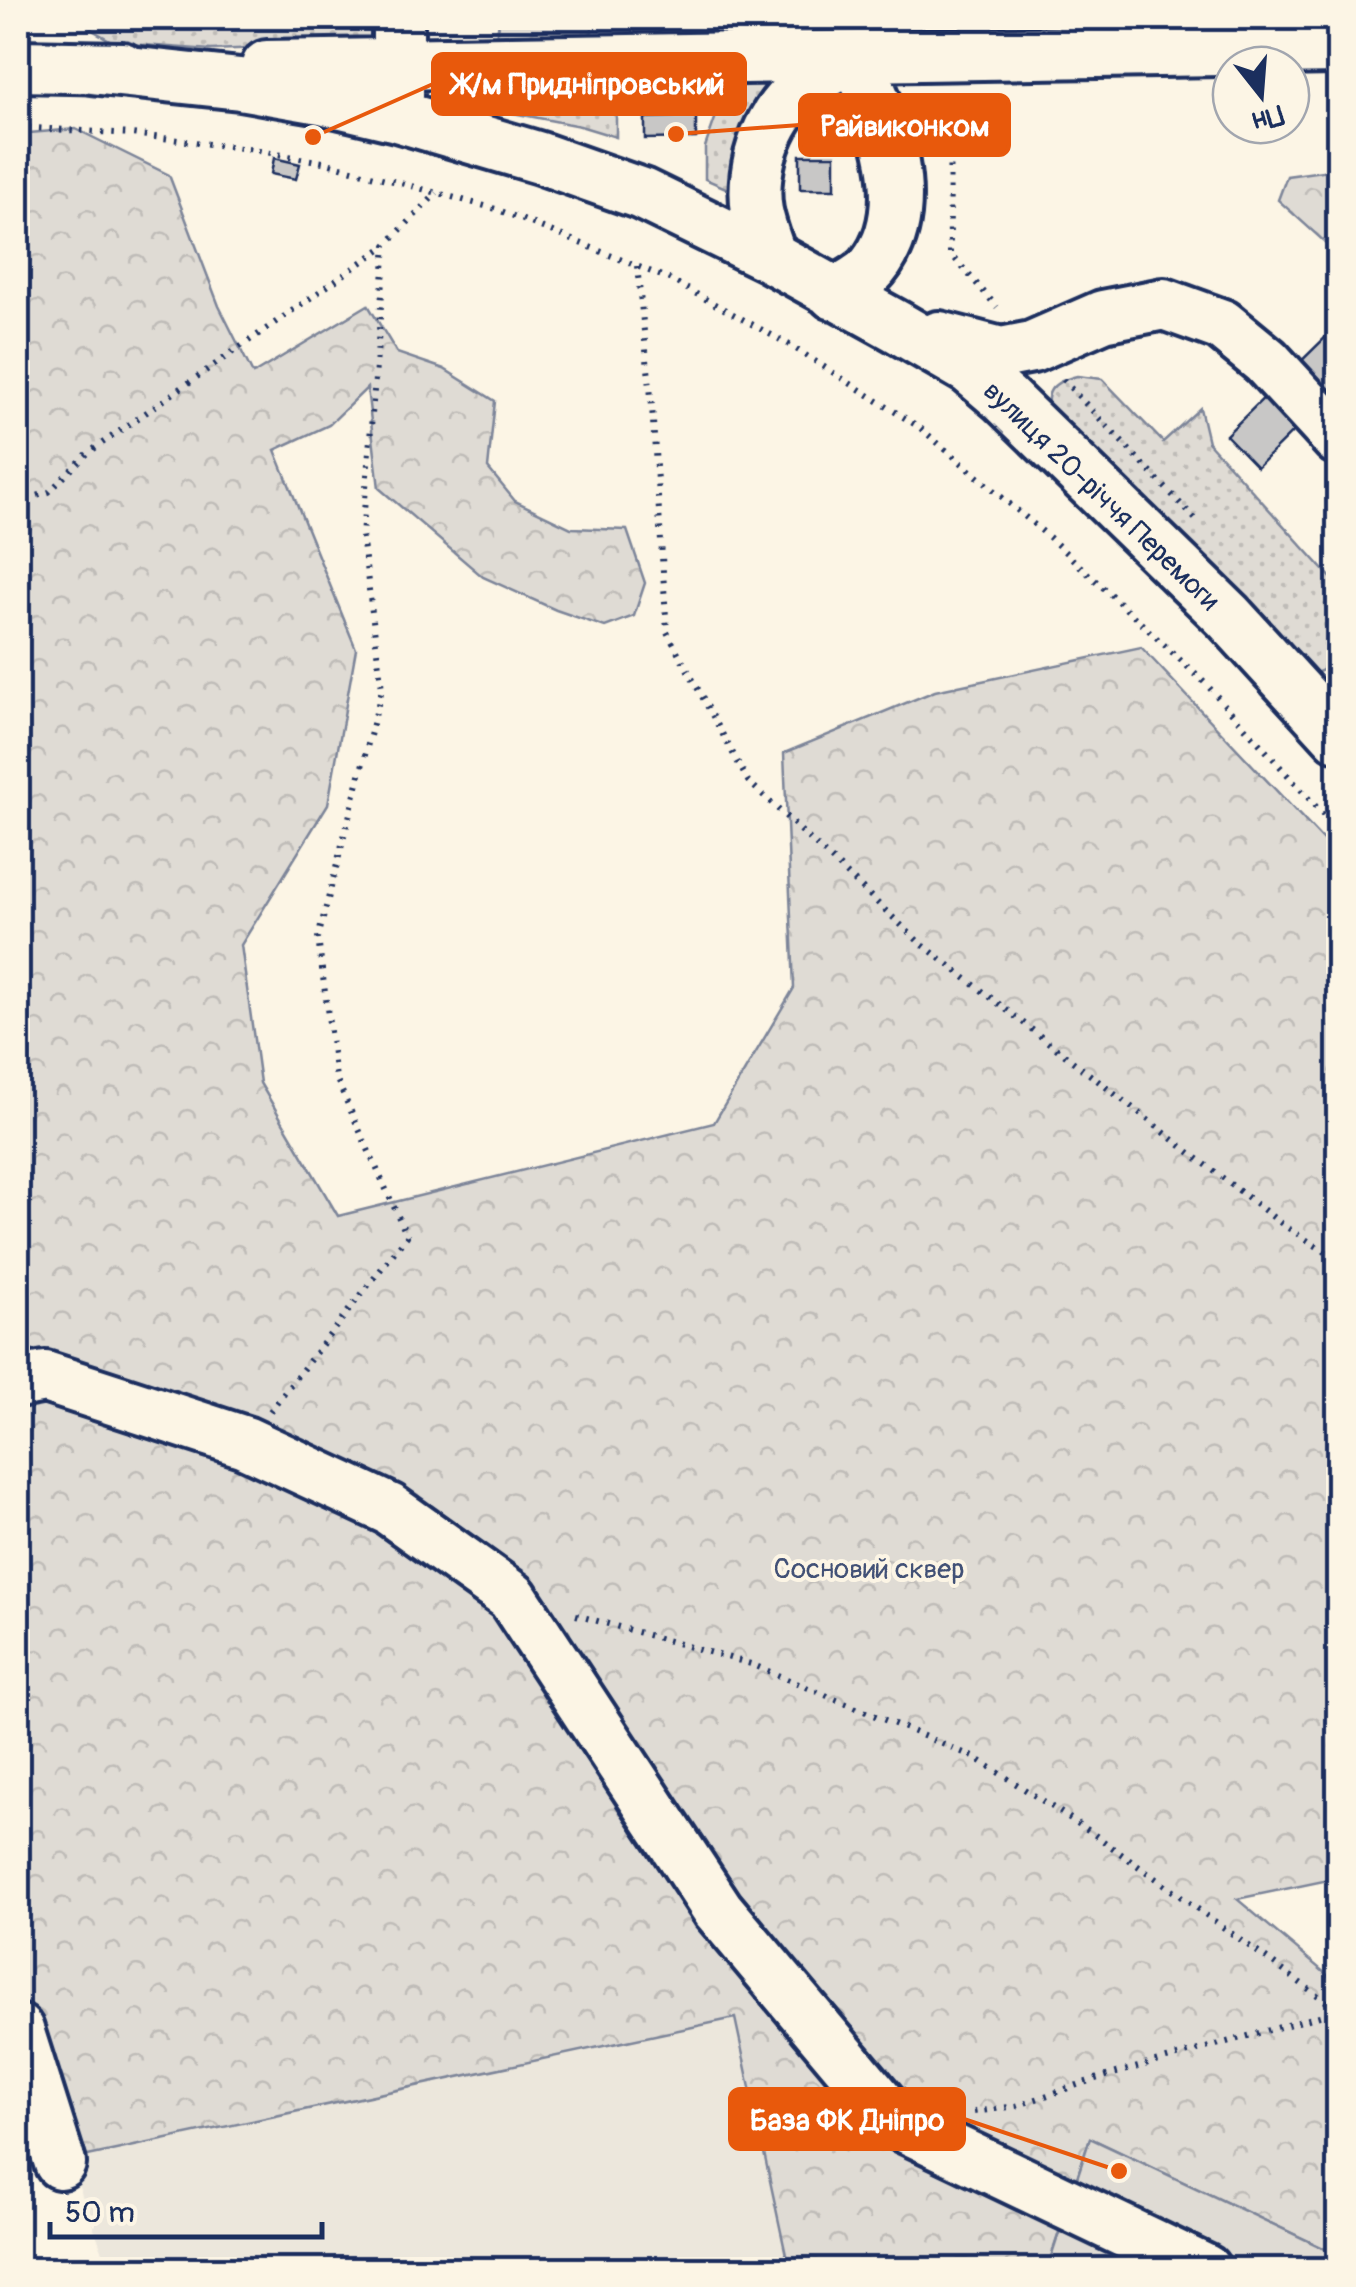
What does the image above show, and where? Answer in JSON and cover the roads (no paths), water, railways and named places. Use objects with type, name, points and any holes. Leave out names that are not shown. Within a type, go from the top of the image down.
[{"type":"street","points":[[91,68],[399,41],[594,60],[854,58],[948,36],[1338,48]]},
{"type":"street","points":[[398,116],[399,41]]},
{"type":"street","points":[[771,257],[756,210],[756,172],[766,136],[781,108],[815,78],[854,58]]},
{"type":"street","points":[[18,66],[91,68],[240,84],[398,116],[540,158],[642,194],[771,257],[834,294],[871,270],[887,245],[894,216],[894,172],[884,120],[854,58]]},
{"type":"street","name":"вулиця 20-річчя Перемоги","points":[[834,294],[970,369],[1004,398],[1228,616],[1338,736]]},
{"type":"street","points":[[896,326],[1001,353],[1032,347],[1104,316],[1164,304],[1222,326],[1266,360],[1338,439]]},
{"type":"street","points":[[18,1382],[45,1377],[245,1442],[389,1509],[512,1597],[718,1910],[897,2123],[1205,2270]]},
{"type":"street","points":[[18,2030],[60,2163]]},
{"type":"place","name":"Райвиконком","points":[[676,134]]},
{"type":"place","name":"Ж/м Придніпровський","points":[[313,137]]},
{"type":"place","name":"База ФК Дніпро","points":[[1119,2171]]},
{"type":"park label","name":"Сосновий сквер","points":[[869,1568]]}]
